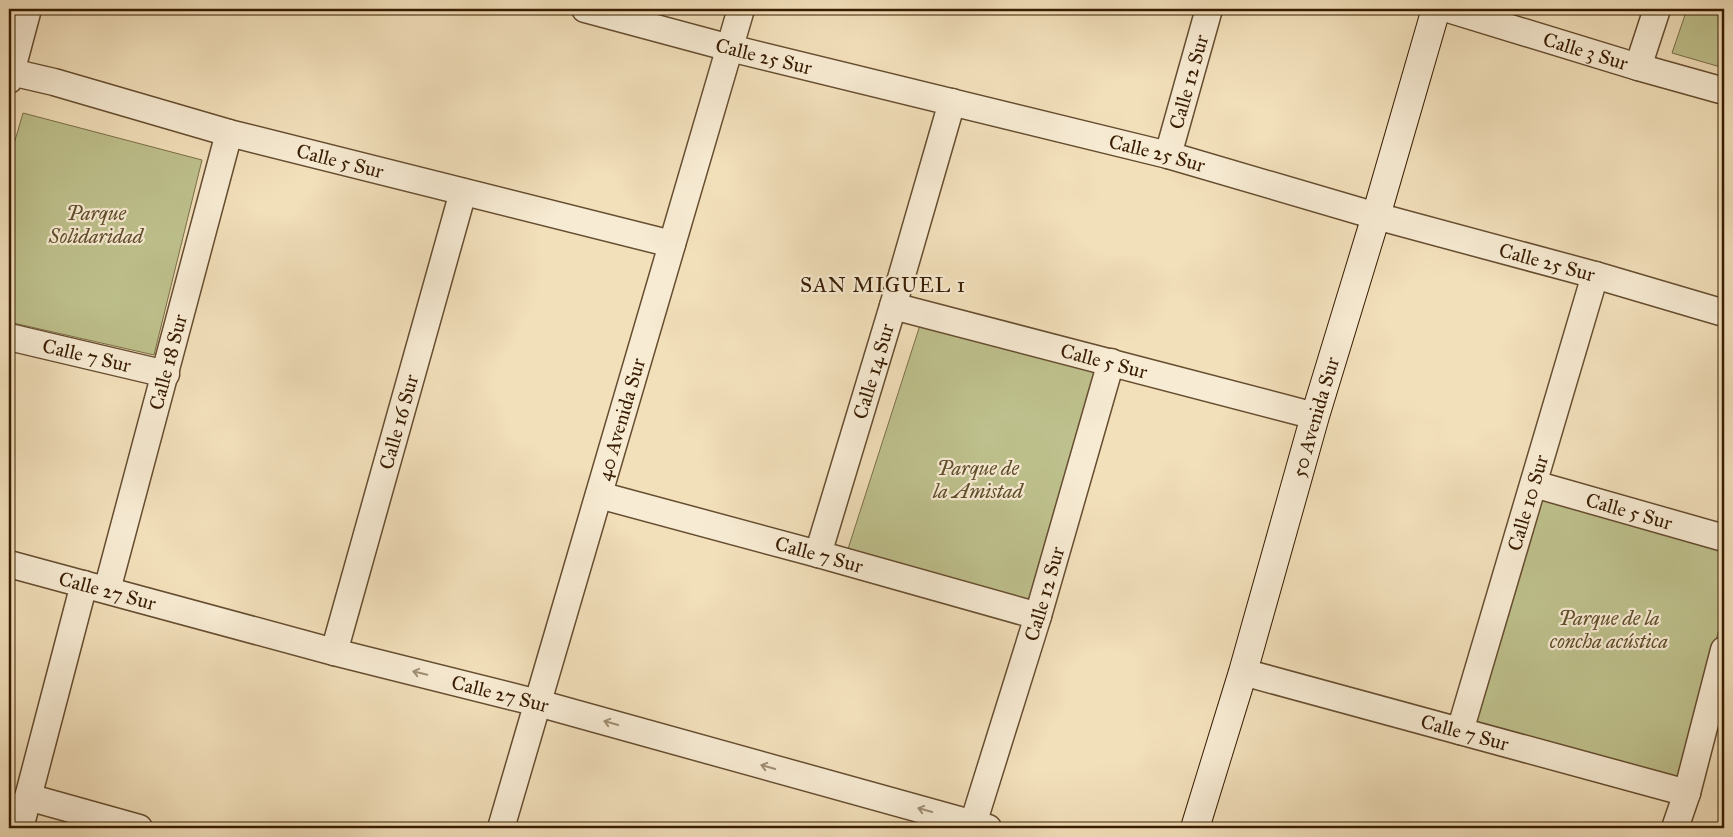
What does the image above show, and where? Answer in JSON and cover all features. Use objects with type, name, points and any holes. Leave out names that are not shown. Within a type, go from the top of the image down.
[{"type":"street","points":[[10,76],[28,9]]},
{"type":"street","name":"Calle 25 Sur","points":[[585,9],[730,48],[1168,155],[1376,216],[1595,274],[1724,314]]},
{"type":"street","name":"40 Avenida Sur","points":[[501,828],[741,9]]},
{"type":"street","name":"Calle 12 Sur","points":[[1168,155],[1209,9]]},
{"type":"street","name":"50 Avenida Sur","points":[[1195,828],[1243,672],[1315,416],[1436,9]]},
{"type":"street","name":"Calle 3 Sur","points":[[1448,9],[1724,91]]},
{"type":"street","points":[[1638,66],[1657,9]]},
{"type":"street","name":"Calle 5 Sur","points":[[10,76],[54,82],[229,133],[672,244]]},
{"type":"street","name":"Calle 14 Sur","points":[[818,554],[952,102]]},
{"type":"street","name":"Calle 18 Sur","points":[[20,828],[28,797],[166,374],[229,133]]},
{"type":"street","name":"Calle 16 Sur","points":[[334,652],[463,192]]},
{"type":"street","name":"Calle 10 Sur","points":[[1460,731],[1595,274]]},
{"type":"street","name":"Calle 5 Sur","points":[[893,306],[1315,416]]},
{"type":"street","name":"Calle 7 Sur","points":[[9,337],[166,374]]},
{"type":"street","name":"Calle 12 Sur","points":[[981,826],[1038,616],[1111,362]]},
{"type":"street","name":"Calle 5 Sur","points":[[1534,484],[1724,538]]},
{"type":"street","name":"Calle 7 Sur","points":[[599,495],[1038,616]]},
{"type":"street","name":"Calle 27 Sur","points":[[9,564],[334,652],[538,703],[981,826]]},
{"type":"street","points":[[1676,828],[1724,650]]},
{"type":"street","name":"Calle 7 Sur","points":[[1243,672],[1687,792]]},
{"type":"street","points":[[28,797],[139,828]]},
{"type":"green space","points":[[1687,9],[1724,9],[1724,68],[1672,53]]},
{"type":"green space","name":"Parque Solidaridad","points":[[23,113],[202,160],[154,355],[9,322],[9,161]]},
{"type":"green space","name":"Parque de la Amistad","points":[[921,322],[1115,370],[1047,607],[847,552]]},
{"type":"green space","name":"Parque de la concha acústica","points":[[1535,491],[1724,542],[1724,611],[1678,779],[1473,724]]},
{"type":"district","name":"SAN MIGUEL 1","points":[[883,285]]}]
